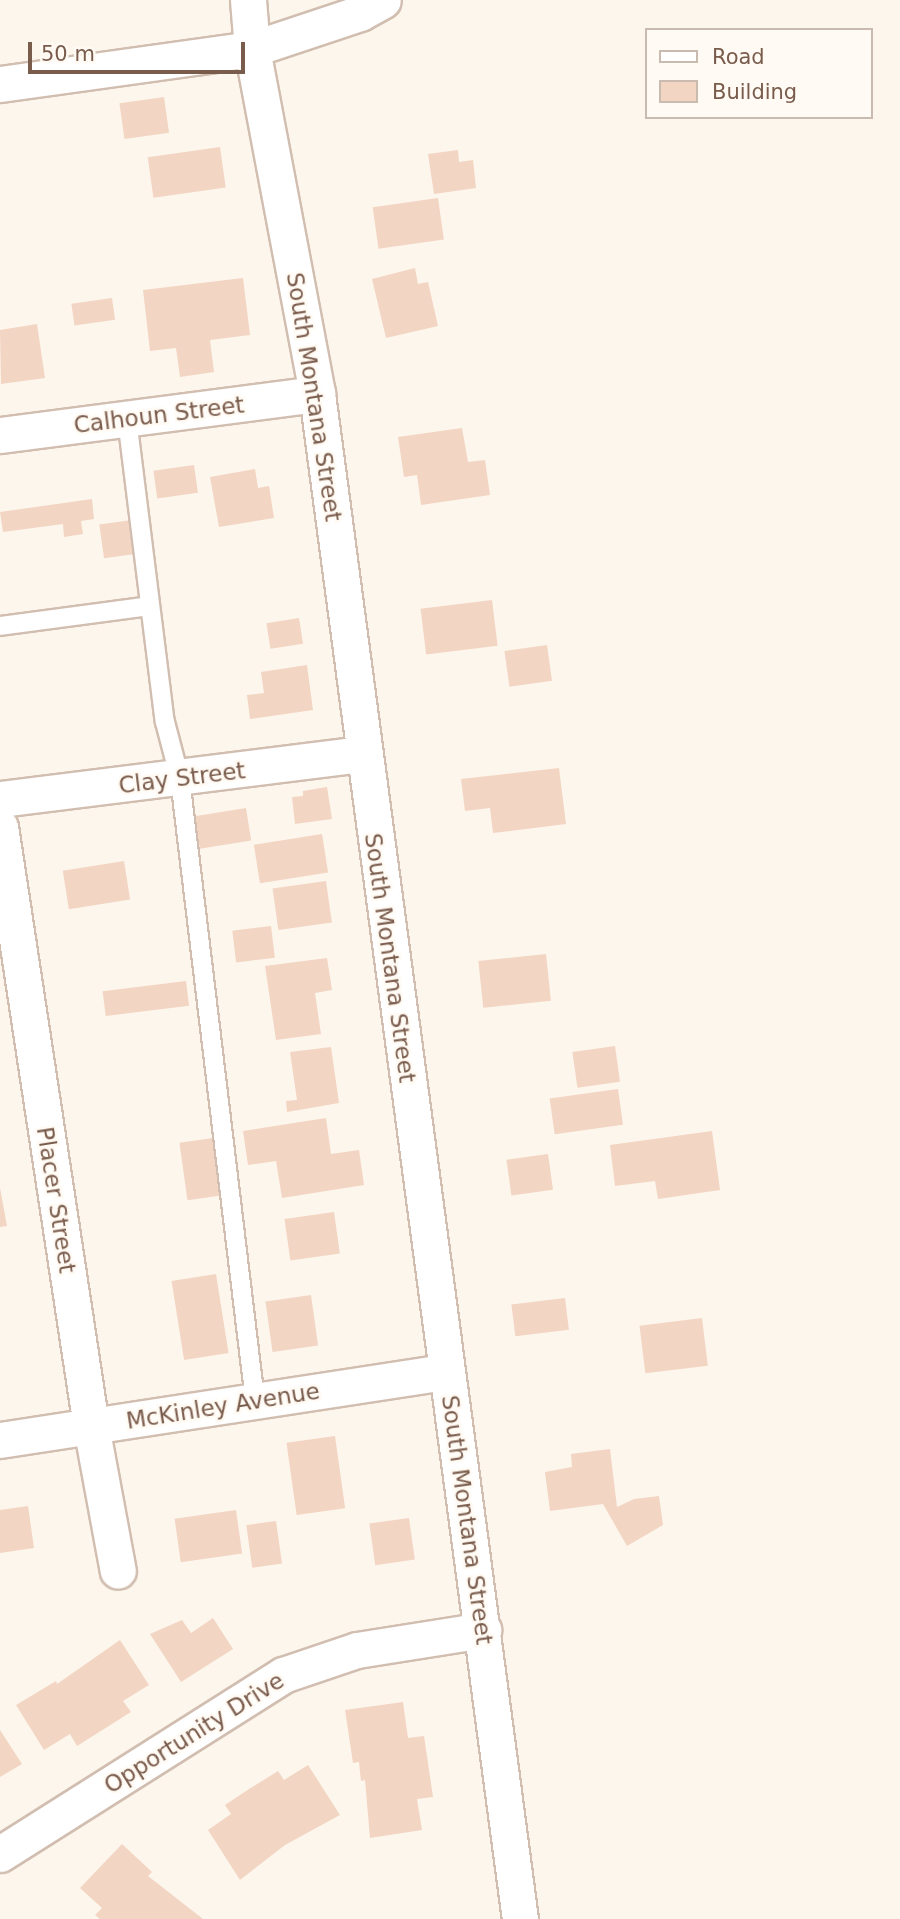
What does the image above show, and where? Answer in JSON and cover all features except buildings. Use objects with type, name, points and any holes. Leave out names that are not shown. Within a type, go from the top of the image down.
[{"type":"street","name":"South Montana Street","points":[[248,0],[252,49],[317,394],[446,1372],[484,1630],[520,1919]]},
{"type":"street","points":[[0,84],[252,49],[360,13],[383,0]]},
{"type":"street","name":"Calhoun Street","points":[[0,435],[317,394]]},
{"type":"street","name":"Clay Street","points":[[0,799],[180,779],[363,754]]},
{"type":"street","name":"Placer Street","points":[[0,827],[91,1426],[118,1571]]},
{"type":"street","name":"McKinley Avenue","points":[[0,1440],[446,1372]]},
{"type":"street","name":"Opportunity Drive","points":[[0,1854],[283,1675],[357,1650],[484,1630]]},
{"type":"lane","points":[[127,419],[165,722],[180,779],[255,1401]]},
{"type":"lane","points":[[0,626],[150,606]]}]
